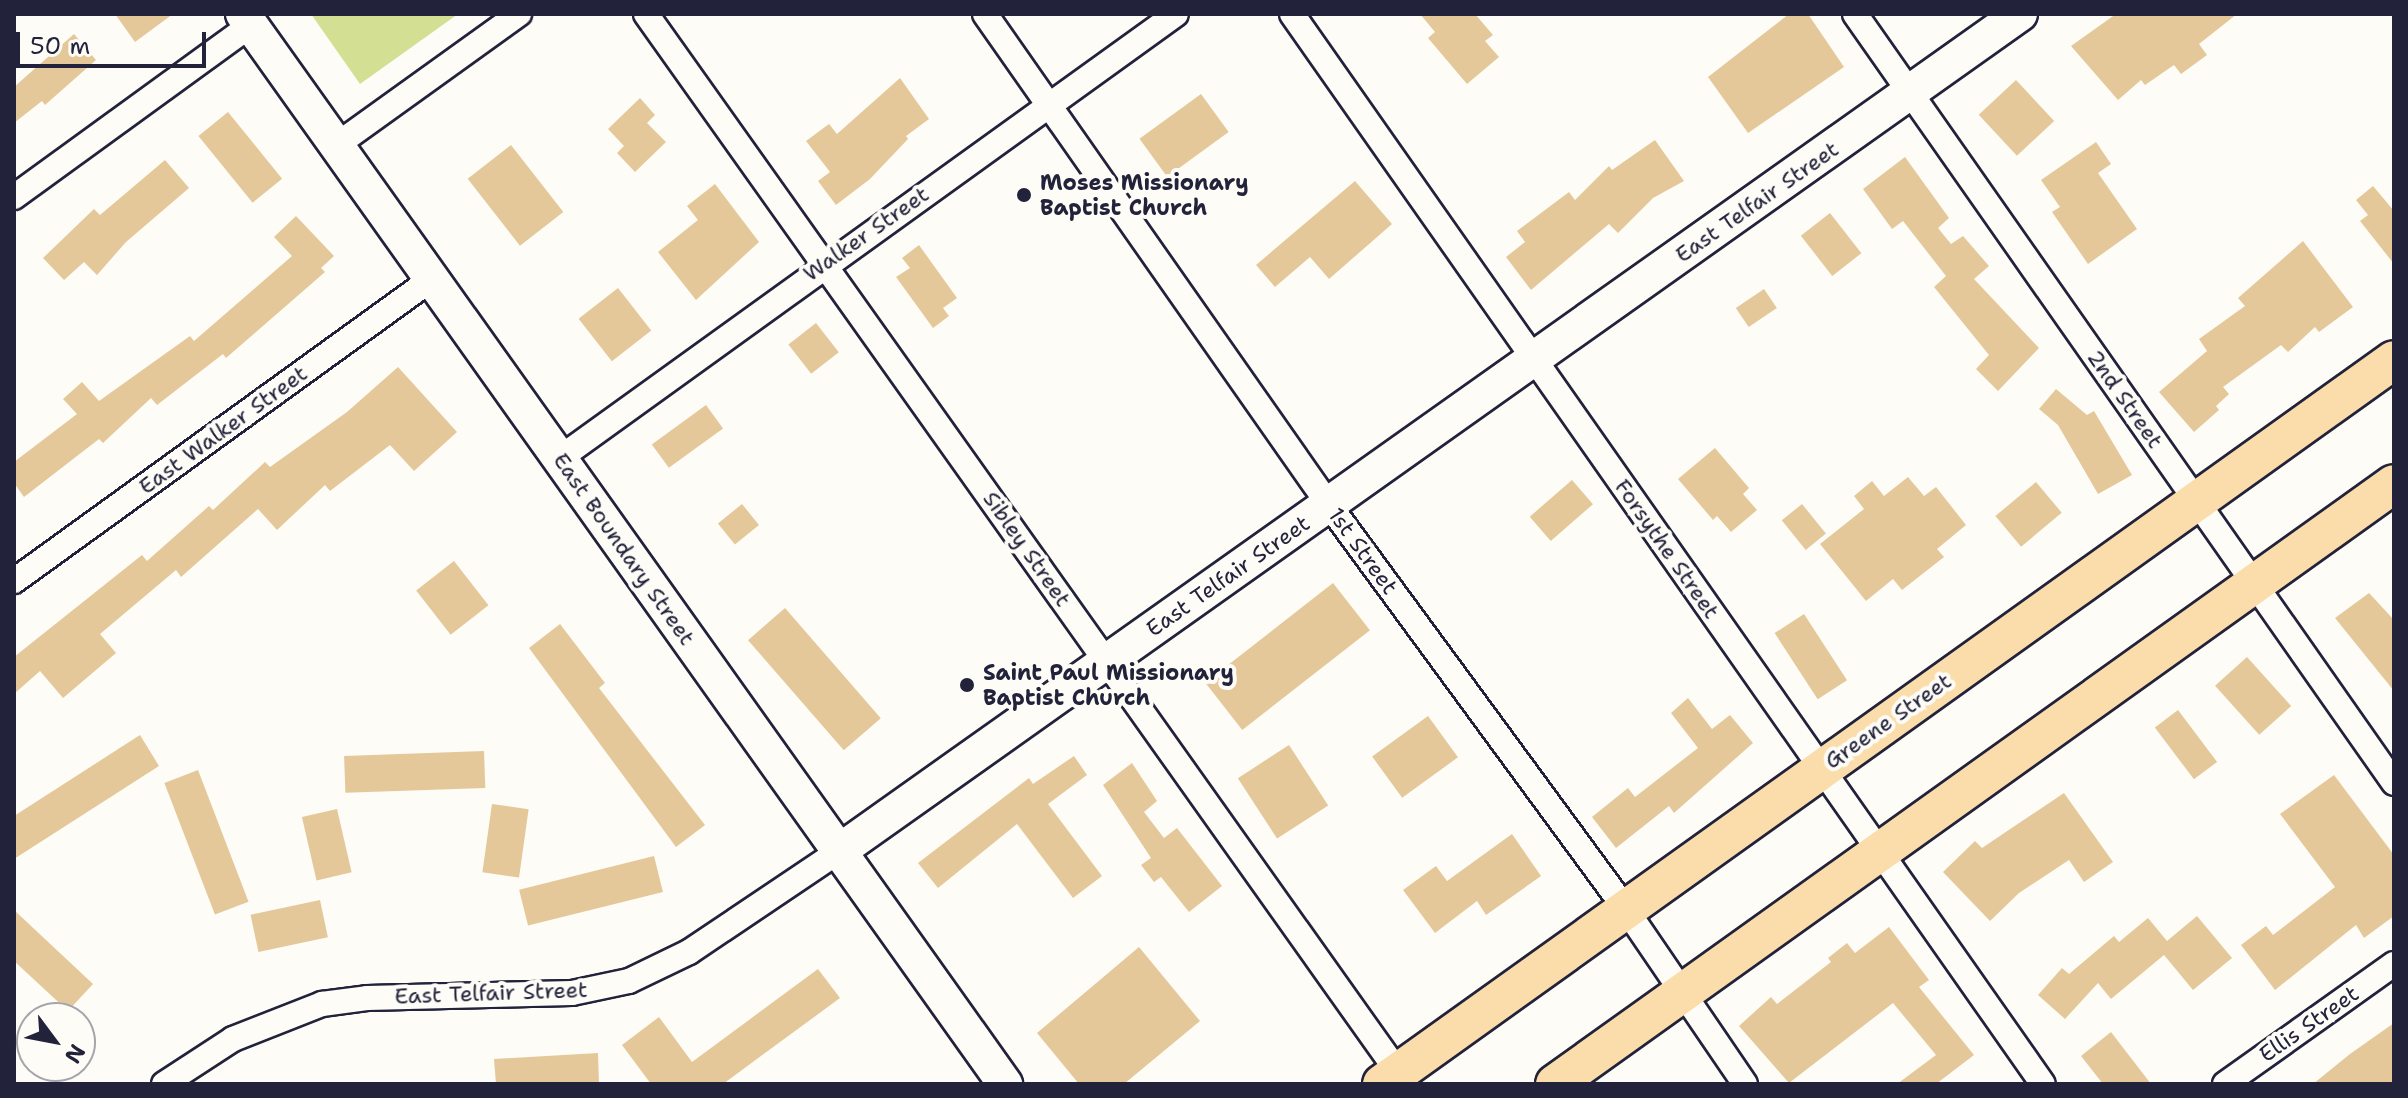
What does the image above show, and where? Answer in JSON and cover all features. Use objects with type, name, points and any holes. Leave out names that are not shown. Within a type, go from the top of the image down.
[{"type":"main road","name":"Greene Street","points":[[1396,1080],[1625,908],[2394,360]]},
{"type":"main road","points":[[1555,1084],[1880,848],[2394,484]]},
{"type":"street","points":[[338,144],[519,14]]},
{"type":"street","name":"Sibley Street","points":[[646,14],[1107,662],[1396,1080]]},
{"type":"street","name":"1st Street","points":[[985,14],[1329,505],[1625,908],[1745,1084]]},
{"type":"street","name":"Walker Street","points":[[560,458],[824,263],[1176,14]]},
{"type":"street","name":"Forsythe Street","points":[[1292,14],[2043,1084]]},
{"type":"street","name":"2nd Street","points":[[1855,14],[2394,783]]},
{"type":"street","name":"East Telfair Street","points":[[164,1084],[233,1039],[322,1004],[367,998],[572,993],[629,981],[689,952],[838,852],[2020,14]]},
{"type":"street","points":[[14,197],[247,20]]},
{"type":"street","name":"East Boundary Street","points":[[247,20],[1005,1084]]},
{"type":"street","name":"East Walker Street","points":[[14,581],[433,278]]},
{"type":"street","name":"Ellis Street","points":[[2225,1084],[2394,964]]},
{"type":"green space","points":[[311,14],[458,14],[360,84]]},
{"type":"building","points":[[115,14],[173,14],[135,42]]},
{"type":"building","points":[[1420,14],[1475,14],[1493,35],[1485,41],[1499,57],[1467,84],[1428,38],[1435,32]]},
{"type":"building","points":[[1789,14],[1808,14],[1844,67],[1748,133],[1708,77]]},
{"type":"building","points":[[2116,14],[2237,14],[2199,44],[2207,55],[2181,74],[2174,65],[2145,85],[2141,80],[2118,100],[2071,46]]},
{"type":"building","points":[[74,34],[96,60],[45,105],[42,101],[14,123],[14,87]]},
{"type":"building","points":[[900,78],[929,119],[906,136],[908,139],[870,179],[836,205],[818,181],[830,172],[806,141],[829,124],[837,134]]},
{"type":"building","points":[[2016,80],[2054,121],[2017,156],[1979,115]]},
{"type":"building","points":[[1201,94],[1229,132],[1167,177],[1140,139]]},
{"type":"building","points":[[640,98],[655,115],[647,123],[666,142],[635,172],[617,153],[624,146],[608,129]]},
{"type":"building","points":[[228,112],[282,179],[253,203],[198,136]]},
{"type":"building","points":[[1655,140],[1684,181],[1653,198],[1618,233],[1609,224],[1531,290],[1506,257],[1525,242],[1517,231],[1569,192],[1575,200],[1609,166],[1612,170]]},
{"type":"building","points":[[2096,142],[2111,164],[2098,173],[2137,229],[2088,264],[2052,212],[2060,207],[2041,180]]},
{"type":"building","points":[[511,145],[563,212],[520,246],[468,179]]},
{"type":"building","points":[[1905,157],[1949,218],[1938,228],[1951,244],[1963,236],[1989,266],[1974,279],[2039,348],[1998,391],[1976,369],[1989,355],[1934,287],[1946,276],[1903,221],[1892,229],[1863,189]]},
{"type":"building","points":[[165,160],[189,188],[126,242],[97,275],[84,262],[64,280],[43,258],[94,209],[100,215]]},
{"type":"building","points":[[1355,181],[1392,224],[1329,279],[1310,257],[1275,287],[1256,265]]},
{"type":"building","points":[[715,184],[759,242],[696,300],[658,252],[698,220],[687,206]]},
{"type":"building","points":[[2373,186],[2394,211],[2394,264],[2360,221],[2368,215],[2356,200]]},
{"type":"building","points":[[1830,213],[1861,253],[1832,276],[1801,236]]},
{"type":"building","points":[[296,216],[334,256],[321,268],[325,272],[226,358],[223,354],[157,405],[151,398],[103,443],[99,439],[24,497],[14,483],[14,462],[77,414],[63,399],[82,382],[99,401],[190,336],[194,341],[292,256],[274,237]]},
{"type":"building","points":[[2303,241],[2353,307],[2319,332],[2315,327],[2288,352],[2281,345],[2223,387],[2229,394],[2216,406],[2219,410],[2194,432],[2159,392],[2207,351],[2199,339],[2245,306],[2238,298]]},
{"type":"building","points":[[919,245],[957,298],[943,308],[949,316],[933,328],[896,277],[910,268],[902,258]]},
{"type":"building","points":[[618,288],[651,331],[612,361],[579,319]]},
{"type":"building","points":[[1764,289],[1777,308],[1749,327],[1736,308]]},
{"type":"building","points":[[816,323],[839,352],[811,374],[788,345]]},
{"type":"building","points":[[398,367],[457,432],[414,471],[390,445],[330,491],[325,485],[277,530],[258,509],[181,577],[176,570],[100,634],[116,653],[63,698],[40,671],[14,694],[14,657],[142,555],[147,561],[209,506],[213,510],[265,462],[270,467],[347,412]]},
{"type":"building","points":[[2056,389],[2087,415],[2094,411],[2132,475],[2098,494],[2058,425],[2039,409]]},
{"type":"building","points":[[706,405],[723,428],[669,468],[652,444]]},
{"type":"building","points":[[1715,448],[1749,488],[1743,494],[1757,510],[1731,532],[1717,516],[1713,520],[1678,479]]},
{"type":"building","points":[[1908,477],[1924,496],[1936,487],[1966,525],[1937,549],[1944,557],[1902,590],[1893,579],[1866,601],[1820,544],[1864,509],[1854,496],[1872,481],[1884,496]]},
{"type":"building","points":[[1572,480],[1593,504],[1551,541],[1530,517]]},
{"type":"building","points":[[2036,482],[2062,513],[2021,547],[1995,516]]},
{"type":"building","points":[[742,504],[759,525],[735,544],[718,524]]},
{"type":"building","points":[[1802,504],[1826,534],[1806,550],[1782,520]]},
{"type":"building","points":[[454,561],[488,605],[451,635],[416,591]]},
{"type":"building","points":[[1333,583],[1370,630],[1242,730],[1205,683]]},
{"type":"building","points":[[2369,593],[2394,620],[2394,691],[2335,618]]},
{"type":"building","points":[[785,608],[881,718],[844,750],[748,640]]},
{"type":"building","points":[[1804,614],[1847,680],[1818,699],[1775,633]]},
{"type":"building","points":[[560,624],[605,683],[599,688],[705,825],[676,847],[529,648]]},
{"type":"building","points":[[2247,657],[2291,706],[2259,735],[2215,686]]},
{"type":"building","points":[[1688,698],[1712,729],[1730,715],[1753,743],[1674,813],[1669,806],[1616,848],[1592,817],[1628,788],[1635,797],[1698,748],[1671,713]]},
{"type":"building","points":[[2178,710],[2217,762],[2194,779],[2155,727]]},
{"type":"building","points":[[1428,716],[1458,757],[1402,798],[1372,757]]},
{"type":"building","points":[[140,735],[159,766],[14,859],[14,816]]},
{"type":"building","points":[[1289,745],[1328,805],[1277,839],[1238,778]]},
{"type":"building","points":[[484,751],[485,788],[345,793],[344,756]]},
{"type":"building","points":[[1074,756],[1087,775],[1048,804],[1102,876],[1073,898],[1017,824],[938,888],[918,863],[1029,778],[1033,784]]},
{"type":"building","points":[[1132,763],[1157,801],[1144,812],[1164,838],[1177,828],[1222,886],[1189,912],[1161,877],[1154,882],[1141,865],[1151,858],[1103,785]]},
{"type":"building","points":[[198,770],[249,902],[215,915],[164,783]]},
{"type":"building","points":[[2334,775],[2394,855],[2394,916],[2364,938],[2356,925],[2275,990],[2241,945],[2266,926],[2273,935],[2335,887],[2280,814]]},
{"type":"building","points":[[2064,793],[2113,862],[2084,882],[2069,860],[2019,893],[1990,921],[1943,872],[1975,841],[1982,848]]},
{"type":"building","points":[[492,804],[529,809],[519,877],[482,872]]},
{"type":"building","points":[[337,809],[352,872],[317,880],[302,817]]},
{"type":"building","points":[[1512,834],[1541,876],[1486,915],[1477,901],[1435,933],[1403,890],[1436,866],[1447,881]]},
{"type":"building","points":[[654,856],[663,892],[528,926],[519,890]]},
{"type":"building","points":[[320,900],[328,937],[258,952],[251,915]]},
{"type":"building","points":[[14,910],[93,984],[76,1002],[58,1002],[14,961]]},
{"type":"building","points":[[2197,916],[2232,958],[2193,990],[2164,955],[2111,999],[2098,983],[2065,1019],[2038,995],[2062,968],[2069,974],[2114,936],[2119,942],[2148,918],[2167,941]]},
{"type":"building","points":[[1889,927],[1929,980],[1919,987],[1974,1055],[1936,1084],[1897,1084],[1936,1055],[1893,1003],[1789,1083],[1739,1026],[1771,997],[1777,1004],[1831,962],[1828,958],[1847,943],[1855,953]]},
{"type":"building","points":[[1139,947],[1200,1021],[1124,1084],[1079,1084],[1037,1033]]},
{"type":"building","points":[[818,969],[840,998],[723,1084],[651,1084],[622,1045],[659,1017],[692,1062]]},
{"type":"building","points":[[2394,1023],[2394,1084],[2313,1084],[2350,1054]]},
{"type":"building","points":[[2111,1032],[2151,1084],[2103,1084],[2081,1056]]},
{"type":"building","points":[[598,1053],[599,1084],[496,1084],[494,1059]]},
{"type":"place","name":"Moses Missionary Baptist Church","points":[[1024,195]]},
{"type":"place","name":"Saint Paul Missionary Baptist Church","points":[[967,685]]}]
